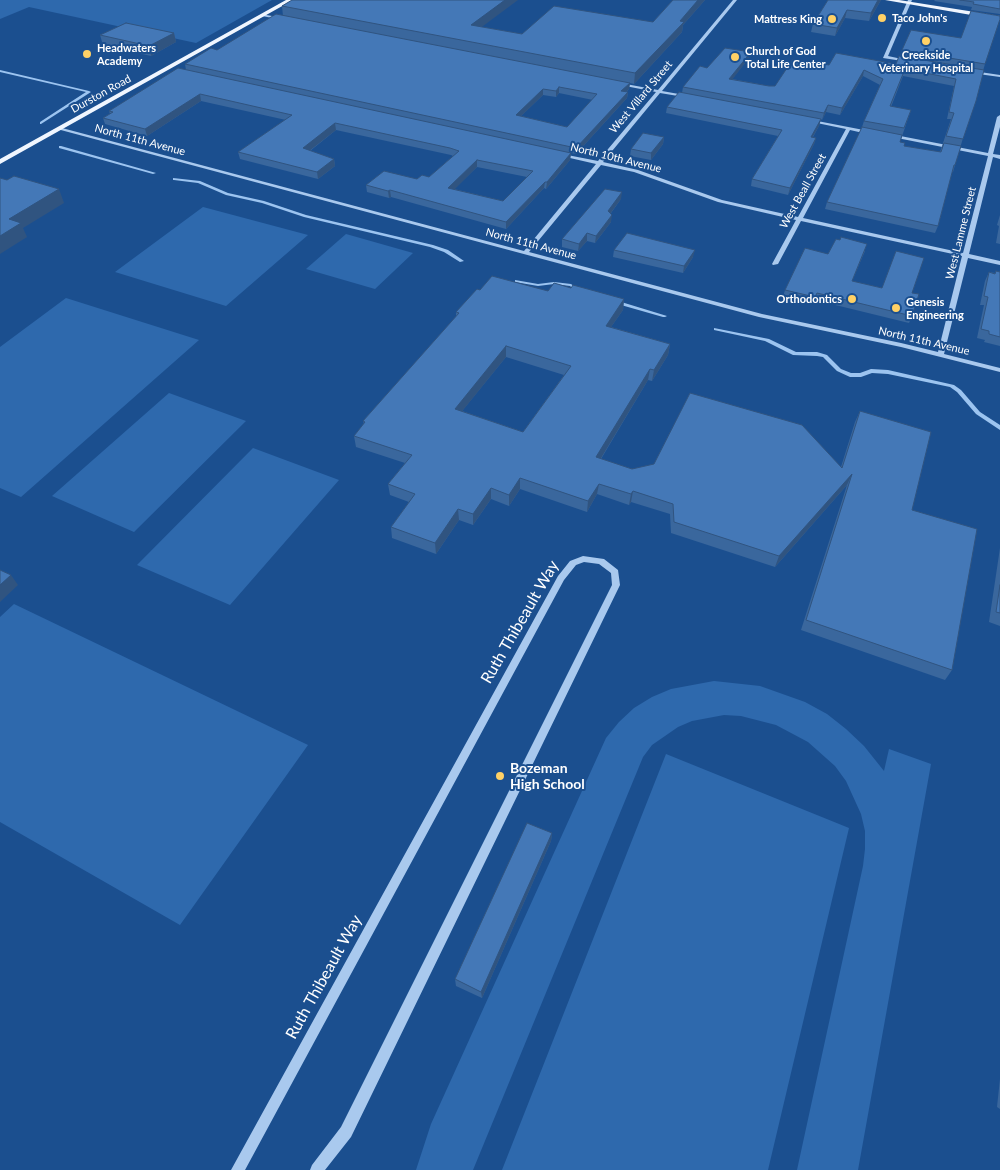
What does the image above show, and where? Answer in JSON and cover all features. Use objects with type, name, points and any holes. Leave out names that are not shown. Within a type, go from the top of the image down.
[{"type":"main road","name":"Durston Road","points":[[0,162],[290,0]]},
{"type":"main road","points":[[881,0],[909,2]]},
{"type":"main road","points":[[888,0],[1000,18]]},
{"type":"street","name":"West Villard Street","points":[[525,253],[735,0]]},
{"type":"street","points":[[909,2],[885,57],[914,62]]},
{"type":"street","points":[[262,16],[291,21]]},
{"type":"street","points":[[166,69],[176,71]]},
{"type":"street","points":[[971,71],[1000,76]]},
{"type":"street","points":[[610,82],[696,98]]},
{"type":"street","name":"West Lamme Street","points":[[941,354],[1000,117]]},
{"type":"street","points":[[806,120],[877,134]]},
{"type":"street","name":"West Beall Street","points":[[774,264],[848,128]]},
{"type":"street","name":"North 11th Avenue","points":[[60,129],[761,316],[941,354],[1000,370]]},
{"type":"street","points":[[887,135],[1000,156]]},
{"type":"street","name":"North 10th Avenue","points":[[552,152],[636,171],[707,197],[1000,264]]},
{"type":"street","name":"Ruth Thibeault Way","points":[[238,1170],[561,578],[573,563],[583,559],[601,561],[615,572],[616,585],[346,1132],[317,1170]]},
{"type":"shaded area","points":[[0,0],[272,0],[196,43],[29,7],[0,19]]},
{"type":"shaded area","points":[[203,207],[308,235],[226,306],[115,272]]},
{"type":"shaded area","points":[[346,234],[413,253],[375,289],[306,269]]},
{"type":"shaded area","points":[[66,298],[199,340],[21,497],[0,488],[0,347]]},
{"type":"shaded area","points":[[169,393],[246,421],[134,532],[52,496]]},
{"type":"shaded area","points":[[253,448],[339,480],[230,605],[137,565]]},
{"type":"shaded area","points":[[14,604],[308,745],[180,925],[0,822],[0,617]]},
{"type":"shaded area","points":[[714,681],[760,686],[805,702],[827,714],[846,729],[864,746],[884,771],[889,749],[931,764],[858,1170],[797,1170],[863,866],[865,831],[861,814],[846,781],[835,766],[808,742],[776,725],[741,716],[724,715],[692,721],[678,727],[652,745],[643,757],[473,1170],[416,1170],[431,1124],[606,738],[634,708],[652,697],[671,689]]},
{"type":"shaded area","points":[[666,754],[849,828],[768,1170],[502,1170]]},
{"type":"building","points":[[292,0],[505,0],[471,25],[522,34],[554,6],[653,22],[673,0],[698,0],[680,21],[684,22],[635,73],[282,6]]},
{"type":"building","points":[[828,0],[878,0],[871,13],[847,10],[837,28],[813,24]]},
{"type":"building","points":[[960,0],[1000,0],[1000,9],[973,4],[974,2]]},
{"type":"building","points":[[971,11],[1000,16],[985,64],[902,50],[911,30],[961,38]]},
{"type":"building","points":[[276,14],[630,83],[621,91],[628,92],[576,148],[185,64],[211,48],[217,50]],"holes":[[[559,87],[597,94],[567,127],[516,115],[543,89],[556,91]]]},
{"type":"building","points":[[126,23],[174,33],[149,46],[100,35]]},
{"type":"building","points":[[725,48],[751,52],[729,79],[769,86],[775,86],[793,59],[829,65],[836,53],[896,64],[899,56],[984,70],[963,139],[946,136],[954,113],[949,112],[956,79],[905,69],[890,106],[911,110],[904,128],[864,121],[883,79],[864,70],[842,108],[828,105],[824,113],[683,87],[700,66],[707,68]]},
{"type":"building","points":[[178,68],[571,153],[547,182],[506,222],[366,185],[384,171],[417,179],[422,175],[429,177],[459,151],[450,148],[335,123],[303,148],[334,159],[317,172],[238,152],[292,115],[200,94],[145,129],[103,118],[113,112],[109,111]],"holes":[[[477,160],[533,171],[503,201],[448,188]]]},
{"type":"building","points":[[679,92],[821,119],[811,137],[816,138],[790,188],[752,179],[782,130],[667,107]]},
{"type":"building","points":[[862,127],[902,135],[900,142],[905,143],[904,146],[941,152],[944,143],[961,146],[938,226],[827,202]]},
{"type":"building","points":[[643,133],[664,137],[651,153],[631,149]]},
{"type":"building","points":[[14,176],[59,189],[9,219],[21,223],[0,236],[0,178],[7,180]]},
{"type":"building","points":[[605,189],[622,192],[608,211],[612,215],[596,236],[587,233],[579,244],[562,239]]},
{"type":"building","points":[[627,233],[695,250],[684,266],[614,250]]},
{"type":"building","points":[[841,237],[867,244],[852,281],[882,288],[896,251],[924,258],[912,293],[919,294],[912,316],[817,293],[815,297],[785,290],[805,248],[828,254],[836,239],[840,240]]},
{"type":"building","points":[[996,271],[1000,272],[1000,337],[989,334],[989,331],[981,329],[988,297],[984,296],[989,272],[995,274]]},
{"type":"building","points":[[492,276],[548,291],[554,283],[571,288],[573,285],[624,299],[606,326],[670,344],[654,370],[650,369],[596,457],[632,469],[654,464],[690,393],[802,425],[842,468],[860,411],[931,432],[912,510],[977,529],[952,670],[806,620],[852,474],[779,556],[674,522],[673,504],[633,491],[631,494],[599,484],[588,501],[520,478],[509,495],[491,488],[473,514],[458,509],[435,543],[391,527],[415,494],[388,484],[412,455],[354,436],[365,422],[363,421],[459,313],[456,312],[477,289],[480,290]],"holes":[[[506,346],[571,366],[523,432],[455,409]]]},
{"type":"building","points":[[0,570],[11,575],[0,585]]},
{"type":"building","points":[[1000,585],[1000,613],[996,612]]},
{"type":"building","points":[[527,823],[552,833],[481,992],[455,979]]},
{"type":"waterway","points":[[0,71],[89,92],[41,123]]},
{"type":"waterway","points":[[60,147],[154,173]]},
{"type":"waterway","points":[[174,179],[199,182],[227,194],[263,202],[305,216],[431,246],[446,251],[462,261]]},
{"type":"waterway","points":[[517,281],[538,285],[554,283],[571,285],[579,291]]},
{"type":"waterway","points":[[616,302],[665,316]]},
{"type":"waterway","points":[[716,329],[767,340],[795,354],[825,356],[839,370],[850,375],[861,375],[871,371],[888,372],[952,386],[959,391],[978,413],[1000,428]]},
{"type":"place","name":"Taco John's","points":[[882,18]]},
{"type":"place","name":"Mattress King","points":[[832,19]]},
{"type":"place","name":"Creekside Veterinary Hospital","points":[[926,41]]},
{"type":"place","name":"Headwaters Academy","points":[[87,54]]},
{"type":"place","name":"Church of God Total Life Center","points":[[735,57]]},
{"type":"place","name":"Orthodontics","points":[[852,299]]},
{"type":"place","name":"Genesis Engineering","points":[[896,308]]},
{"type":"place","name":"Bozeman High School","points":[[500,776]]}]
